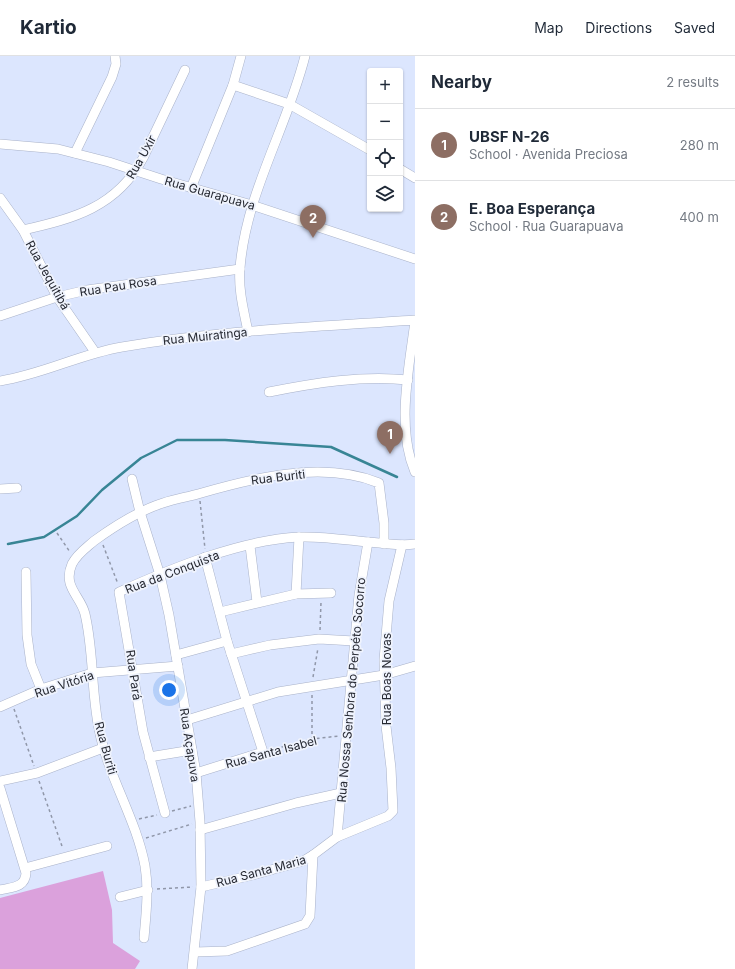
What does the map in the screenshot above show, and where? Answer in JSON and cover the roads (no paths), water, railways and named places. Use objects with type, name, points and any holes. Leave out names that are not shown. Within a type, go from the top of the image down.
[{"type":"street","points":[[75,153],[112,77],[116,64],[115,56]]},
{"type":"street","points":[[192,188],[233,85],[241,56]]},
{"type":"street","points":[[248,332],[242,305],[240,269],[244,237],[252,204],[305,56]]},
{"type":"street","name":"Rua Uxir","points":[[23,230],[59,222],[94,208],[124,185],[136,170],[185,70]]},
{"type":"street","points":[[233,85],[289,104],[367,148]]},
{"type":"street","name":"Rua Guarapuava","points":[[0,144],[58,149],[75,153],[192,188],[252,204],[415,259]]},
{"type":"street","points":[[403,171],[415,178]]},
{"type":"street","name":"Rua Jequitibá","points":[[0,198],[23,230],[57,297],[95,352]]},
{"type":"street","name":"Rua Pau Rosa","points":[[0,316],[57,297],[87,290],[240,269]]},
{"type":"street","points":[[415,321],[414,345],[408,380],[410,409],[405,434],[415,472]]},
{"type":"street","name":"Rua Muiratinga","points":[[0,381],[32,375],[95,352],[169,339],[248,332],[415,321]]},
{"type":"street","points":[[269,392],[314,384],[393,378],[408,380]]},
{"type":"street","name":"Rua Buriti","points":[[144,938],[148,890],[145,866],[138,840],[104,748],[96,711],[85,613],[70,584],[70,570],[75,559],[82,551],[140,512],[166,502],[249,480],[308,473],[352,476],[375,481],[379,484],[384,523],[384,544]]},
{"type":"street","name":"Rua Açapuva","points":[[132,479],[140,512],[160,575],[176,655],[196,773],[200,826],[201,887],[192,969]]},
{"type":"street","points":[[0,488],[17,488]]},
{"type":"street","points":[[296,594],[299,537]]},
{"type":"street","name":"Rua da Conquista","points":[[119,592],[206,557],[250,546],[299,537],[338,538],[384,544],[415,544]]},
{"type":"street","name":"Rua Nossa Senhora do Perpéto Socorro","points":[[337,837],[352,680],[358,595],[368,542]]},
{"type":"street","name":"Rua Boas Novas","points":[[392,813],[394,808],[386,726],[384,637],[389,601],[402,545]]},
{"type":"street","points":[[250,546],[257,602]]},
{"type":"street","points":[[206,557],[227,641],[246,702]]},
{"type":"street","points":[[26,572],[28,642],[31,664],[41,689]]},
{"type":"street","name":"Rua Pará","points":[[119,592],[149,757],[165,813]]},
{"type":"street","points":[[220,612],[257,602],[296,594],[331,593]]},
{"type":"street","points":[[231,654],[270,645],[320,639],[354,640]]},
{"type":"street","points":[[176,655],[227,641]]},
{"type":"street","name":"Rua Vitória","points":[[0,707],[41,689],[92,673],[178,666]]},
{"type":"street","points":[[187,720],[278,692],[384,675],[415,666]]},
{"type":"street","name":"Rua Santa Isabel","points":[[196,773],[262,752],[246,702]]},
{"type":"street","points":[[0,781],[37,773],[104,748]]},
{"type":"street","points":[[149,757],[192,750]]},
{"type":"street","points":[[0,788],[25,868],[26,877],[18,886],[0,890]]},
{"type":"street","points":[[200,826],[341,794]]},
{"type":"street","name":"Rua Santa Maria","points":[[201,887],[253,875],[303,861],[314,855],[337,837],[384,818],[392,813]]},
{"type":"street","points":[[25,868],[107,846]]},
{"type":"street","points":[[195,952],[227,951],[305,924],[310,916],[314,855]]},
{"type":"street","points":[[120,897],[148,890]]},
{"type":"waterway","points":[[8,544],[44,537],[77,516],[102,490],[141,458],[177,440],[225,440],[331,447],[397,477]]},
{"type":"place","name":"E. Boa Esperança","points":[[313,238]]},
{"type":"place","name":"UBSF N-26","points":[[390,454]]}]
